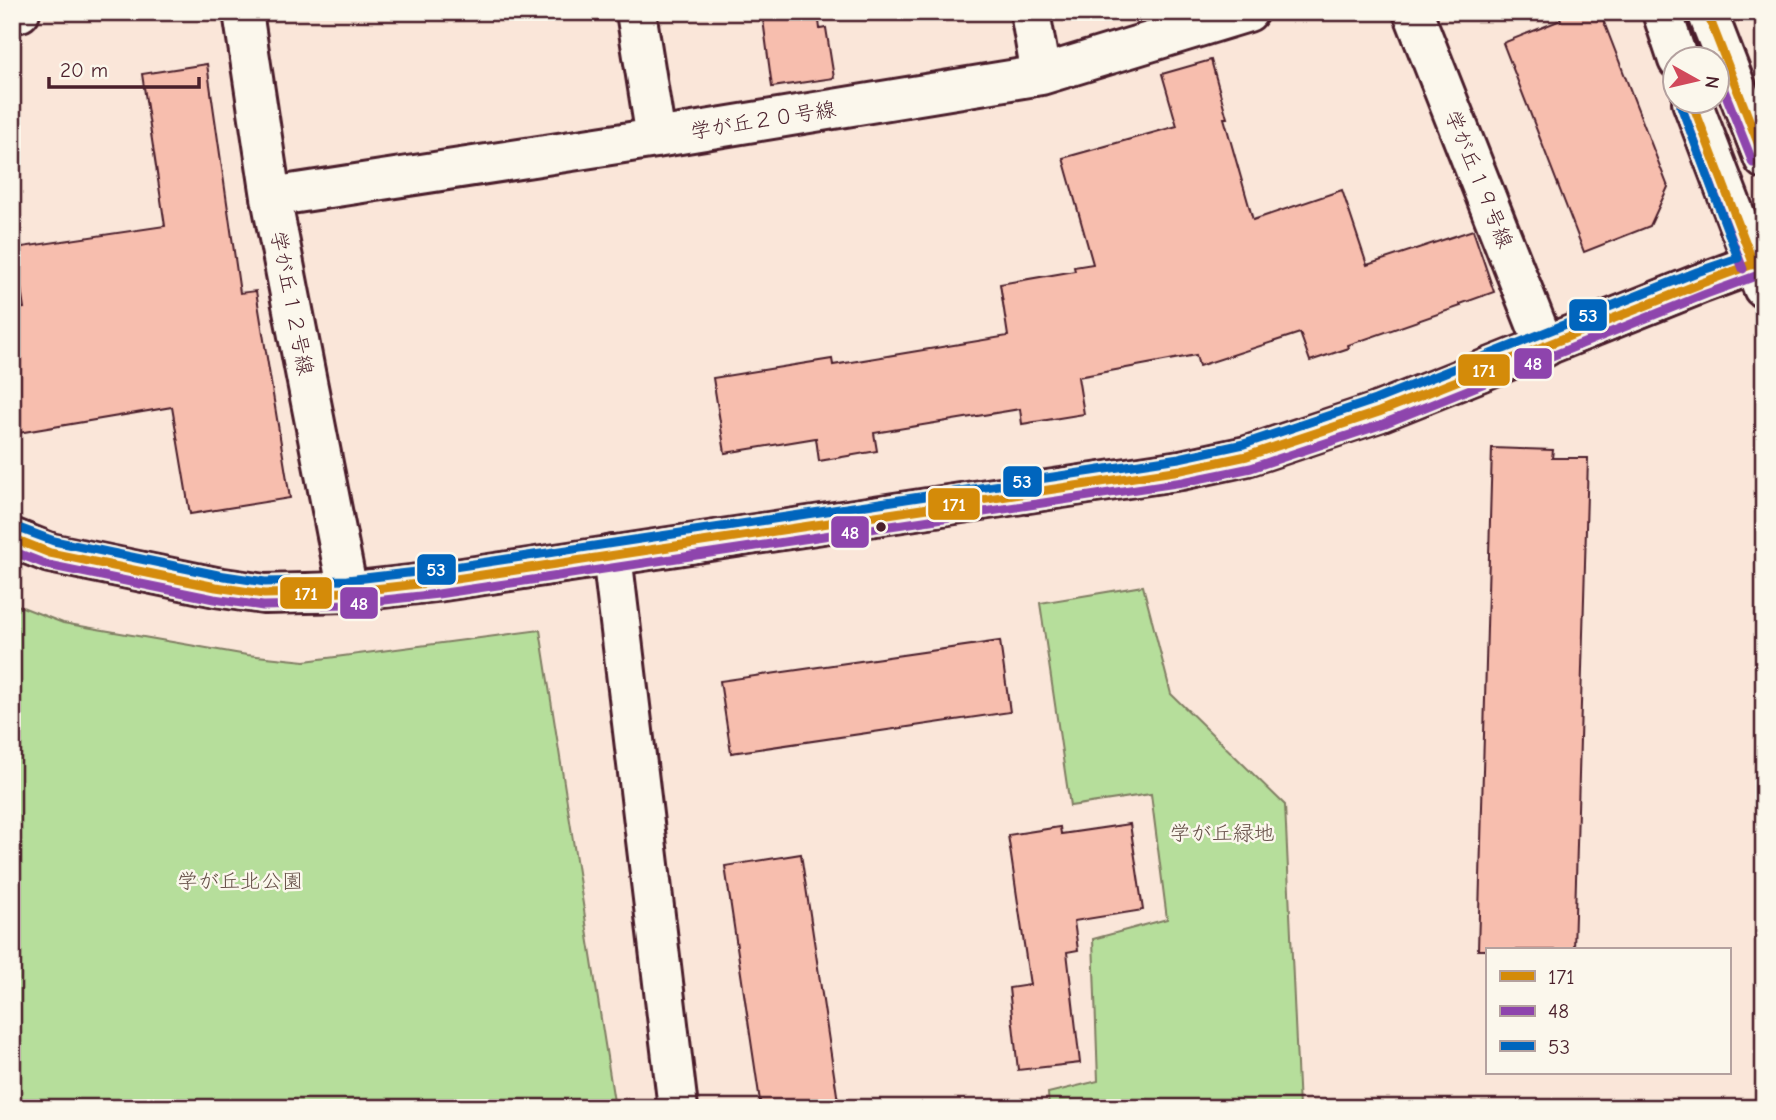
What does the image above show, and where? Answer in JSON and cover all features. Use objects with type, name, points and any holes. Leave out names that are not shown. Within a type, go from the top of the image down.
[{"type":"street","points":[[12,13],[20,12]]},
{"type":"street","name":"学が丘１２号線","points":[[243,12],[271,197],[348,592]]},
{"type":"street","points":[[636,12],[656,138]]},
{"type":"street","points":[[1030,12],[1041,75]]},
{"type":"street","name":"学が丘２０号線","points":[[271,197],[1041,75],[1248,12]]},
{"type":"street","name":"学が丘１９号線","points":[[1413,12],[1545,346]]},
{"type":"street","points":[[1662,12],[1673,46]]},
{"type":"street","points":[[1707,12],[1764,159]]},
{"type":"street","points":[[12,538],[50,553],[216,587],[264,594],[348,592],[436,582],[1181,470],[1247,456],[1379,412],[1702,283],[1760,271],[1698,116]]},
{"type":"street","points":[[612,555],[678,1108]]},
{"type":"green space","name":"学が丘緑地","points":[[1143,586],[1171,694],[1285,805],[1299,1108],[1049,1108],[1048,1093],[1098,1081],[1093,939],[1167,919],[1151,794],[1070,806],[1040,603]]},
{"type":"green space","name":"学が丘北公園","points":[[12,603],[63,623],[247,655],[305,661],[540,630],[615,1108],[12,1108]]},
{"type":"building","points":[[762,12],[818,12],[820,29],[826,28],[834,78],[772,87]]},
{"type":"building","points":[[1558,12],[1600,12],[1668,187],[1650,226],[1584,252],[1503,43],[1561,20]]},
{"type":"building","points":[[1211,60],[1227,118],[1224,118],[1253,220],[1342,190],[1367,265],[1473,230],[1494,292],[1310,361],[1300,333],[1199,366],[1196,355],[1078,377],[1084,414],[1022,424],[1020,409],[874,433],[877,451],[819,461],[816,438],[725,453],[713,378],[832,359],[833,365],[1008,336],[1000,284],[1075,271],[1074,267],[1093,264],[1063,158],[1177,126],[1162,74]]},
{"type":"building","points":[[207,64],[240,293],[256,291],[290,498],[190,514],[172,407],[12,434],[12,309],[24,308],[15,248],[165,226],[142,74]]},
{"type":"building","points":[[1492,448],[1553,450],[1552,458],[1588,458],[1574,948],[1478,950]]},
{"type":"building","points":[[1000,641],[1010,712],[731,753],[720,681]]},
{"type":"building","points":[[1130,824],[1143,910],[1074,921],[1078,950],[1067,952],[1080,1063],[1018,1070],[1009,988],[1030,985],[1008,835],[1060,827],[1061,834]]},
{"type":"building","points":[[801,854],[839,1108],[761,1108],[725,866]]},
{"type":"transit line","name":"171","points":[[1707,12],[1764,158]]},
{"type":"transit line","name":"48","points":[[1730,105],[1753,163]]},
{"type":"transit line","name":"48","points":[[1685,116],[1743,269]]},
{"type":"transit line","name":"53","points":[[16,527],[54,541],[218,575],[265,582],[347,580],[434,570],[1179,458],[1244,444],[1375,400],[1738,258],[1685,116]]},
{"type":"transit line","name":"171","points":[[1697,116],[1754,265]]},
{"type":"transit line","name":"171","points":[[12,538],[50,553],[216,587],[264,594],[348,592],[436,582],[1181,470],[1247,456],[1379,412],[1764,260]]},
{"type":"transit line","name":"48","points":[[12,551],[48,565],[214,599],[263,606],[349,604],[438,594],[1183,482],[1251,468],[1383,424],[1764,273]]}]
